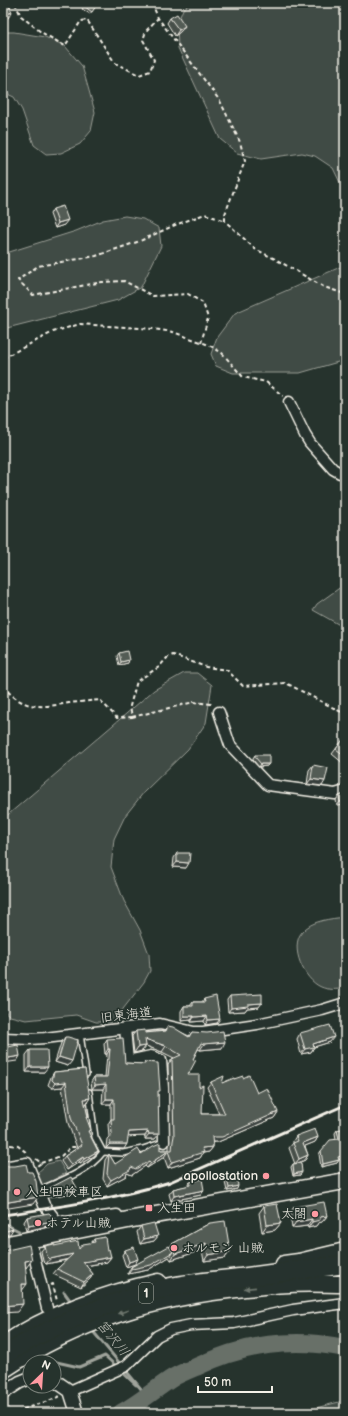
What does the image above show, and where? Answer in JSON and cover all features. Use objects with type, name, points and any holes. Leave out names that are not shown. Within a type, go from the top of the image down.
[{"type":"highway","points":[[3,1245],[133,1219],[345,1181]]},
{"type":"highway","points":[[301,1266],[345,1251]]},
{"type":"highway","points":[[301,1266],[345,1256]]},
{"type":"highway","points":[[301,1266],[345,1264]]},
{"type":"highway","name":"1","points":[[3,1345],[62,1313],[95,1299],[131,1288],[188,1276],[301,1266]]},
{"type":"highway","name":"1","points":[[3,1356],[57,1326],[89,1312],[126,1299],[163,1289],[205,1281],[301,1266]]},
{"type":"highway","points":[[289,1284],[345,1275]]},
{"type":"highway","points":[[289,1284],[345,1284]]},
{"type":"highway","name":"1","points":[[3,1370],[22,1358],[78,1329],[131,1309],[162,1301],[202,1294],[289,1284]]},
{"type":"street","points":[[289,402],[310,443],[333,469],[345,474]]},
{"type":"street","points":[[219,712],[230,745],[268,785],[335,794],[345,790]]},
{"type":"street","name":"旧東海道","points":[[3,1038],[30,1039],[160,1024],[194,1032],[203,1032],[257,1024],[322,1010],[345,1003]]},
{"type":"street","points":[[125,1028],[128,1061],[151,1056],[161,1060],[164,1142]]},
{"type":"street","points":[[3,1167],[27,1163],[37,1191],[46,1208],[56,1220],[66,1222],[126,1214],[133,1219]]},
{"type":"street","points":[[30,1239],[47,1308]]},
{"type":"street","points":[[71,1394],[107,1374],[126,1366],[157,1336],[171,1329],[191,1325],[234,1323],[294,1310],[345,1303]]},
{"type":"street","points":[[3,1393],[22,1381]]},
{"type":"street","points":[[62,1387],[71,1394],[77,1413]]},
{"type":"lane","points":[[80,1034],[86,1078]]},
{"type":"lane","points":[[88,1085],[95,1137],[103,1152]]},
{"type":"lane","points":[[103,1152],[123,1153],[143,1149],[164,1142]]},
{"type":"lane","points":[[37,1191],[75,1174],[96,1161],[103,1152]]},
{"type":"path","points":[[15,3],[21,16],[41,32],[66,46],[81,21],[87,20],[115,63],[139,76],[150,71],[154,60],[143,40],[146,31],[158,18]]},
{"type":"path","points":[[152,3],[158,18],[220,101],[240,142],[245,161],[224,214],[225,221]]},
{"type":"path","points":[[201,342],[208,318],[203,303],[188,294],[153,296],[124,281],[102,282],[33,295],[18,280],[38,266],[96,256],[140,241],[174,225],[205,214],[225,221],[255,249],[324,288],[345,294]]},
{"type":"path","points":[[3,358],[53,332],[80,324],[153,329],[174,332],[209,345],[222,354],[243,377],[266,382],[289,402]]},
{"type":"path","points":[[132,717],[130,706],[137,681],[159,667],[167,658],[173,655],[206,667],[227,670],[243,686],[286,683],[345,714]]},
{"type":"path","points":[[3,686],[20,702],[32,706],[45,707],[100,700],[117,718],[132,717],[194,702],[211,704],[219,712]]},
{"type":"path","points":[[41,1163],[61,1156],[71,1147],[86,1147],[97,1140]]},
{"type":"path","points":[[53,1284],[58,1303]]},
{"type":"path","points":[[17,1413],[71,1394]]},
{"type":"shaded area","points":[[191,3],[327,3],[345,7],[345,193],[333,168],[315,156],[302,153],[261,159],[237,153],[220,139],[178,48],[177,24],[183,9]]},
{"type":"shaded area","points":[[3,32],[14,32],[45,37],[65,46],[82,66],[95,112],[91,131],[80,144],[61,153],[46,154],[34,145],[22,110],[14,97],[3,92]]},
{"type":"shaded area","points":[[125,216],[143,219],[159,228],[161,246],[141,287],[118,300],[3,329],[3,254],[76,231],[103,220]]},
{"type":"shaded area","points":[[345,265],[345,360],[300,373],[233,373],[216,366],[211,354],[217,337],[235,313]]},
{"type":"shaded area","points":[[345,584],[345,628],[313,610],[317,604]]},
{"type":"shaded area","points":[[184,673],[197,673],[212,685],[206,723],[188,749],[144,792],[125,816],[114,839],[111,867],[124,901],[140,930],[149,954],[150,971],[144,982],[113,1022],[96,1022],[76,1015],[26,1020],[10,1016],[3,1010],[3,819],[154,690]]},
{"type":"shaded area","points":[[345,917],[345,988],[324,988],[309,978],[304,970],[298,954],[298,938],[306,928],[311,925],[333,918]]},
{"type":"shaded area","points":[[59,1161],[66,1173],[42,1186],[36,1174],[47,1164]]},
{"type":"shaded area","points":[[345,1401],[345,1413],[296,1413]]},
{"type":"building","points":[[3,3],[8,3],[12,12],[4,15]]},
{"type":"building","points":[[86,3],[98,3],[92,12],[84,6]]},
{"type":"building","points":[[177,14],[185,26],[179,30],[170,18]]},
{"type":"building","points":[[63,206],[68,220],[58,223],[53,209]]},
{"type":"building","points":[[127,651],[129,660],[121,662],[119,653]]},
{"type":"building","points":[[345,737],[345,756],[336,749]]},
{"type":"building","points":[[255,755],[269,755],[269,764],[261,764]]},
{"type":"building","points":[[313,765],[328,768],[325,781],[311,779]]},
{"type":"building","points":[[345,794],[345,801],[340,802],[339,796]]},
{"type":"building","points":[[177,853],[190,853],[189,863],[177,862]]},
{"type":"building","points":[[262,994],[262,1003],[248,1004],[248,1006],[231,1008],[230,996]]},
{"type":"building","points":[[216,996],[220,1019],[208,1020],[207,1016],[184,1016],[184,1006],[193,1006],[193,1002],[205,1002],[204,999]]},
{"type":"building","points":[[330,1025],[334,1037],[313,1044],[314,1047],[305,1049],[300,1033]]},
{"type":"building","points":[[168,1026],[173,1027],[189,1037],[192,1032],[207,1033],[223,1031],[225,1042],[201,1043],[193,1059],[196,1060],[188,1075],[199,1075],[199,1087],[203,1085],[202,1114],[225,1114],[211,1082],[224,1076],[222,1083],[234,1078],[243,1076],[243,1078],[249,1075],[257,1093],[267,1088],[278,1112],[222,1137],[212,1137],[213,1147],[202,1148],[204,1152],[172,1162],[168,1151],[151,1163],[149,1161],[136,1169],[131,1167],[130,1170],[111,1180],[107,1174],[109,1154],[115,1164],[138,1149],[141,1154],[160,1143],[160,1150],[172,1150],[174,1136],[172,1059],[181,1055],[166,1046],[145,1039],[146,1046],[138,1047],[136,1031],[145,1030],[145,1033],[166,1031]]},
{"type":"building","points":[[65,1037],[78,1040],[72,1061],[59,1057]]},
{"type":"building","points":[[123,1038],[125,1063],[158,1063],[160,1091],[158,1091],[159,1134],[149,1134],[148,1131],[129,1132],[127,1144],[110,1144],[112,1134],[111,1119],[114,1119],[114,1099],[106,1099],[106,1084],[95,1085],[94,1077],[107,1077],[110,1049],[108,1049],[107,1039]]},
{"type":"building","points":[[18,1045],[20,1056],[3,1059],[3,1048]]},
{"type":"building","points":[[30,1050],[47,1050],[48,1067],[30,1067]]},
{"type":"building","points":[[85,1069],[90,1098],[84,1099],[88,1117],[86,1117],[91,1130],[88,1131],[98,1151],[84,1159],[83,1157],[71,1165],[65,1156],[82,1145],[71,1118],[66,1082],[55,1083],[52,1080],[54,1072]]},
{"type":"building","points":[[345,1128],[345,1155],[338,1157],[339,1160],[323,1164],[321,1151],[330,1140],[339,1139],[337,1130]]},
{"type":"building","points":[[315,1129],[318,1137],[303,1143],[308,1155],[299,1159],[293,1143],[298,1141],[296,1136]]},
{"type":"building","points":[[301,1163],[302,1172],[294,1174],[293,1164]]},
{"type":"building","name":"入生田検車区","points":[[26,1164],[28,1172],[32,1172],[36,1181],[38,1197],[3,1203],[3,1166]]},
{"type":"building","points":[[71,1177],[77,1188],[51,1192],[50,1188]]},
{"type":"building","points":[[237,1178],[238,1186],[229,1188],[227,1179]]},
{"type":"building","points":[[202,1179],[204,1190],[174,1196],[173,1189],[190,1185],[190,1182]]},
{"type":"building","points":[[324,1202],[327,1216],[320,1217],[320,1220],[312,1222],[312,1219],[296,1222],[294,1207]]},
{"type":"building","points":[[277,1204],[281,1223],[267,1225],[264,1206]]},
{"type":"building","points":[[49,1213],[56,1220],[29,1226],[27,1217]]},
{"type":"building","points":[[225,1221],[230,1251],[208,1255],[206,1243],[175,1254],[172,1244],[210,1223]]},
{"type":"building","points":[[5,1223],[13,1229],[3,1232],[3,1224]]},
{"type":"building","points":[[154,1223],[158,1236],[144,1239],[141,1226]]},
{"type":"building","points":[[105,1237],[107,1250],[109,1249],[111,1257],[83,1262],[93,1274],[84,1282],[57,1269],[73,1254],[50,1259],[47,1256],[45,1246],[54,1244],[54,1246],[78,1241],[79,1249],[83,1244],[95,1242],[94,1239]]},
{"type":"building","points":[[29,1245],[32,1260],[25,1261],[27,1284],[22,1284],[23,1304],[3,1306],[3,1251]]},
{"type":"building","points":[[169,1246],[173,1252],[151,1265],[132,1269],[131,1267]]},
{"type":"building","points":[[134,1247],[138,1259],[129,1262],[125,1250]]},
{"type":"waterway","name":"宮沢川","points":[[3,1223],[19,1231]]},
{"type":"waterway","name":"宮沢川","points":[[64,1292],[72,1303]]},
{"type":"waterway","name":"宮沢川","points":[[91,1329],[147,1396]]},
{"type":"waterway","points":[[121,1413],[135,1405],[167,1381],[214,1359],[232,1353],[251,1348],[287,1343],[306,1343],[345,1348]]},
{"type":"waterway","points":[[62,1363],[79,1367],[105,1356],[117,1367]]},
{"type":"waterway","name":"宮沢川","points":[[121,1371],[136,1385]]},
{"type":"railway","points":[[3,1215],[108,1198],[170,1182],[345,1105]]},
{"type":"place","name":"apollostation","points":[[266,1176]]},
{"type":"place","name":"入生田検車区","points":[[17,1192]]},
{"type":"place","name":"入生田","points":[[149,1208]]},
{"type":"place","name":"太閤","points":[[315,1214]]},
{"type":"place","name":"ホテル山賊","points":[[38,1223]]},
{"type":"place","name":"ホルモン 山賊","points":[[174,1248]]}]
